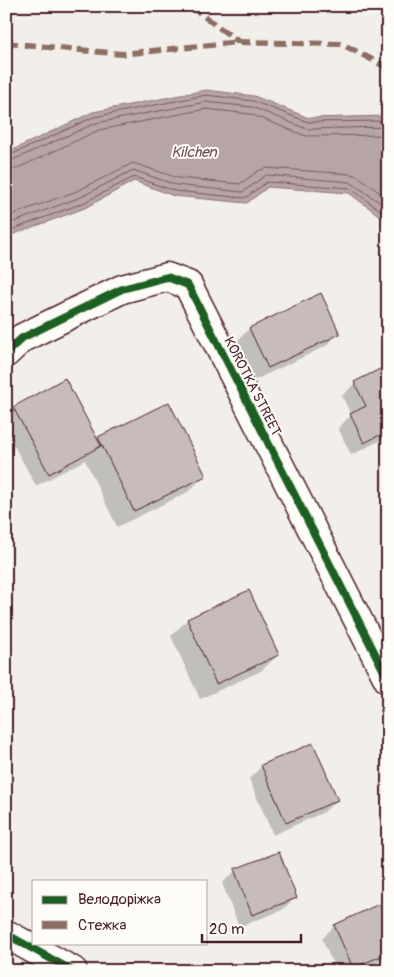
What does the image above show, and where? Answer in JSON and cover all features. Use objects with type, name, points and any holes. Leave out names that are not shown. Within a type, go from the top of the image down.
[{"type":"street","name":"KOROTKA STREET","points":[[6,353],[22,338],[122,289],[167,277],[188,285],[388,679]]},
{"type":"street","points":[[6,934],[73,971]]},
{"type":"water","name":"Kilchen","points":[[206,90],[254,96],[309,118],[388,116],[388,222],[349,193],[268,187],[247,203],[174,196],[134,181],[85,208],[6,237],[6,153],[93,112]]},
{"type":"building","points":[[321,293],[340,334],[268,368],[249,328]]},
{"type":"building","points":[[388,365],[388,451],[380,435],[364,443],[350,414],[366,406],[354,382]]},
{"type":"building","points":[[65,378],[101,446],[49,474],[13,407]]},
{"type":"building","points":[[169,402],[206,476],[134,511],[98,437]]},
{"type":"building","points":[[249,590],[279,655],[216,684],[187,619]]},
{"type":"building","points":[[313,743],[338,800],[286,823],[261,765]]},
{"type":"building","points":[[279,852],[297,898],[252,915],[234,869]]},
{"type":"building","points":[[379,904],[388,923],[388,953],[353,968],[334,925]]},
{"type":"marked path","points":[[190,6],[239,42]]},
{"type":"marked path","points":[[6,43],[122,54],[239,42],[342,44],[388,68]]},
{"type":"cycle path","points":[[6,353],[22,338],[122,289],[167,277],[188,285],[388,679]]},
{"type":"cycle path","points":[[6,934],[73,971]]}]
